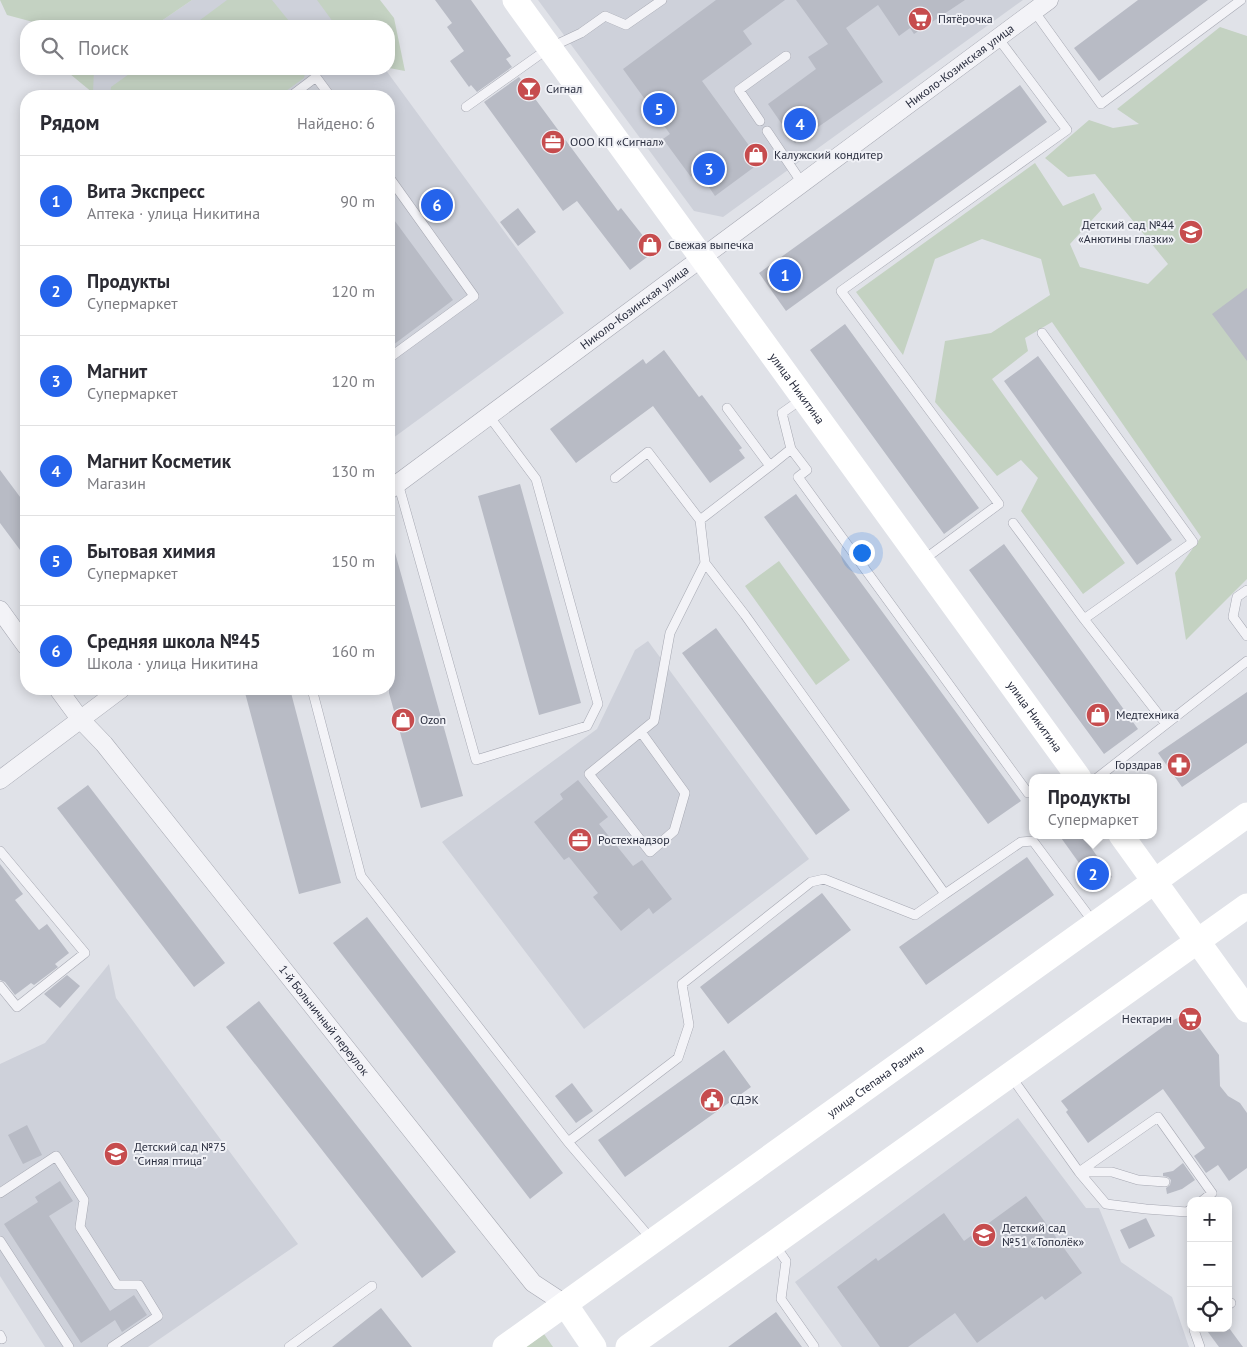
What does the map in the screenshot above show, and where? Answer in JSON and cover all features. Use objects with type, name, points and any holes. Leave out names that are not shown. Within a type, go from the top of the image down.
[{"type":"main road","name":"улица Никитина","points":[[515,0],[1076,774]]},
{"type":"main road","name":"улица Степана Разина","points":[[505,1347],[1247,815]]},
{"type":"main road","points":[[1124,839],[1247,1010]]},
{"type":"main road","points":[[628,1347],[1247,906]]},
{"type":"main road","name":"1-й Больничный переулок","points":[[565,1304],[594,1347]]},
{"type":"street","name":"Николо-Козинская улица","points":[[395,486],[1049,0]]},
{"type":"street","points":[[0,610],[20,638]]},
{"type":"street","name":"1-й Больничный переулок","points":[[62,695],[80,719],[110,752],[533,1283],[565,1304]]},
{"type":"street","points":[[0,780],[113,695]]},
{"type":"lane","points":[[466,107],[549,48],[581,34],[605,16],[626,26],[662,0]]},
{"type":"lane","points":[[1034,11],[1101,104],[1241,0]]},
{"type":"lane","points":[[922,561],[998,504],[841,291],[1067,130],[998,38]]},
{"type":"lane","points":[[760,121],[739,90],[786,56]]},
{"type":"lane","points":[[299,90],[316,77],[326,90]]},
{"type":"lane","points":[[767,131],[802,183]]},
{"type":"lane","points":[[395,186],[474,296],[395,354]]},
{"type":"lane","points":[[1042,334],[1193,542],[1084,619]]},
{"type":"lane","points":[[804,397],[782,413],[791,449],[808,470],[798,477],[1028,793]]},
{"type":"lane","points":[[728,408],[770,466]]},
{"type":"lane","points":[[395,490],[476,760],[587,726],[598,704],[536,479],[489,416]]},
{"type":"lane","points":[[700,520],[791,449]]},
{"type":"lane","points":[[615,478],[648,452],[700,520],[705,563],[750,622],[945,894]]},
{"type":"lane","points":[[1013,523],[1084,619],[1166,724]]},
{"type":"lane","points":[[641,732],[685,793],[674,831],[650,852],[589,774],[641,732],[654,722],[670,633],[705,563]]},
{"type":"lane","points":[[1247,590],[1237,597],[1233,617],[1247,636]]},
{"type":"lane","points":[[1102,774],[1247,661]]},
{"type":"lane","points":[[314,695],[361,876],[568,1142],[652,1241]]},
{"type":"lane","points":[[568,1142],[678,1058],[689,1025],[682,984],[811,882],[824,879],[915,915],[1021,842],[1033,841],[1094,923]]},
{"type":"lane","points":[[0,851],[85,953],[16,1007],[0,986]]},
{"type":"lane","points":[[1010,1075],[1079,1172],[1106,1204],[1187,1212]]},
{"type":"lane","points":[[1079,1172],[1158,1117],[1212,1193],[1207,1197]]},
{"type":"lane","points":[[0,1194],[56,1156],[84,1200],[80,1227],[117,1285],[138,1285],[158,1316],[112,1347]]},
{"type":"lane","points":[[1079,1172],[1112,1172],[1138,1180],[1164,1182]]},
{"type":"lane","points":[[0,1242],[69,1347]]},
{"type":"lane","points":[[774,1243],[786,1261],[780,1299],[813,1347]]},
{"type":"lane","points":[[289,1347],[372,1286]]},
{"type":"lane","points":[[1195,1332],[1200,1347]]},
{"type":"shaded area","points":[[192,0],[334,0],[349,20],[163,20]]},
{"type":"shaded area","points":[[538,0],[1023,0],[723,217],[694,211]]},
{"type":"shaded area","points":[[93,75],[389,75],[564,313],[395,437],[395,90],[93,90]]},
{"type":"shaded area","points":[[648,641],[809,859],[584,1029],[442,842],[597,729],[635,650]]},
{"type":"shaded area","name":"Детский сад №75 \"Синяя птица\"","points":[[109,964],[116,998],[298,1244],[148,1347],[45,1347],[0,1276],[0,1064],[45,1043]]},
{"type":"shaded area","name":"Детский сад №51 «Тополёк»","points":[[1018,1118],[1086,1208],[1099,1208],[1121,1262],[1172,1297],[1189,1347],[842,1347],[795,1282]]},
{"type":"green space","points":[[0,0],[192,0],[163,20],[26,20],[7,15]]},
{"type":"green space","points":[[227,0],[272,0],[288,20],[200,20]]},
{"type":"green space","points":[[317,0],[380,0],[394,20],[332,20]]},
{"type":"green space","points":[[395,23],[405,71],[395,69]]},
{"type":"green space","points":[[1220,27],[1247,36],[1247,579],[1186,640],[1175,573],[1201,537],[1052,322],[1025,338],[1028,351],[992,379],[1125,563],[1083,594],[1021,511],[1038,478],[1021,460],[997,476],[935,402],[945,341],[991,333],[1050,295],[1041,259],[982,239],[935,259],[903,355],[856,292],[1035,163],[1063,206],[1094,193],[1102,209],[1070,244],[1080,267],[1148,284],[1168,264],[1095,174],[1068,177],[1045,158],[1089,120],[1113,128],[1139,124],[1117,109]]},
{"type":"green space","points":[[71,75],[94,75],[93,90],[89,90]]},
{"type":"green space","points":[[128,75],[305,75],[304,78],[287,90],[111,90],[111,87]]},
{"type":"green space","points":[[779,561],[850,660],[816,685],[745,586]]},
{"type":"green space","points":[[544,1334],[553,1347],[526,1347]]},
{"type":"building","points":[[435,0],[471,0],[511,56],[506,59],[512,67],[477,92],[471,85],[469,87],[450,61],[464,51],[447,27],[452,23]]},
{"type":"building","points":[[716,0],[785,0],[743,31],[752,44],[702,81],[761,162],[715,196],[698,171],[691,177],[663,139],[670,134],[623,69]]},
{"type":"building","points":[[796,0],[965,0],[914,34],[910,28],[899,36],[878,5],[846,28],[883,82],[795,143],[768,104],[816,69],[808,57],[828,44]]},
{"type":"building","points":[[1138,0],[1208,0],[1099,81],[1074,48]]},
{"type":"building","points":[[519,77],[618,211],[621,208],[655,251],[630,270],[577,201],[563,211],[484,102]]},
{"type":"building","points":[[1020,85],[1047,122],[786,311],[759,273]]},
{"type":"building","points":[[518,208],[536,232],[518,246],[500,222]]},
{"type":"building","points":[[395,221],[453,300],[395,344]]},
{"type":"building","points":[[1247,288],[1247,361],[1212,314]]},
{"type":"building","points":[[845,324],[979,508],[944,534],[810,350]]},
{"type":"building","points":[[664,350],[699,397],[702,395],[742,448],[739,450],[745,458],[710,483],[653,406],[576,463],[550,429],[643,359],[646,364]]},
{"type":"building","points":[[1038,356],[1172,540],[1137,565],[1004,381]]},
{"type":"building","points":[[0,470],[20,497],[20,550],[0,523]]},
{"type":"building","points":[[520,484],[581,703],[539,715],[478,496]]},
{"type":"building","points":[[796,494],[1021,801],[988,824],[764,517]]},
{"type":"building","points":[[1004,544],[1138,729],[1104,754],[969,570]]},
{"type":"building","points":[[395,553],[463,796],[421,808],[390,695],[395,695]]},
{"type":"building","points":[[716,628],[850,810],[816,835],[682,653]]},
{"type":"building","points":[[1247,692],[1247,743],[1182,787],[1158,753]]},
{"type":"building","points":[[246,695],[292,695],[341,883],[299,894]]},
{"type":"building","name":"Ростехнадзор","points":[[578,780],[608,817],[599,824],[633,866],[642,860],[672,899],[653,914],[649,908],[621,931],[593,897],[598,893],[569,857],[564,860],[534,822],[563,799],[560,794]]},
{"type":"building","points":[[88,785],[225,963],[194,987],[57,808]]},
{"type":"building","points":[[1062,839],[1085,839],[1112,877],[1097,888]]},
{"type":"building","points":[[1027,857],[1054,895],[926,985],[899,947]]},
{"type":"building","points":[[0,864],[23,894],[15,900],[39,930],[47,924],[69,953],[55,964],[58,967],[34,985],[31,983],[15,995],[5,982],[0,980]]},
{"type":"building","points":[[822,893],[851,930],[728,1024],[700,987]]},
{"type":"building","points":[[367,917],[563,1173],[530,1199],[333,943]]},
{"type":"building","points":[[67,975],[80,986],[60,1008],[44,994]]},
{"type":"building","points":[[259,1001],[456,1252],[422,1278],[226,1027]]},
{"type":"building","points":[[1180,1017],[1190,1019],[1197,1025],[1219,1055],[1220,1086],[1228,1096],[1240,1103],[1247,1113],[1247,1168],[1229,1181],[1218,1165],[1206,1173],[1194,1156],[1205,1148],[1163,1089],[1088,1143],[1066,1112],[1068,1110],[1061,1101],[1171,1021]]},
{"type":"building","points":[[724,1050],[751,1087],[625,1177],[598,1140]]},
{"type":"building","points":[[572,1083],[593,1111],[576,1123],[555,1096]]},
{"type":"building","points":[[27,1125],[42,1155],[23,1164],[8,1135]]},
{"type":"building","points":[[1183,1163],[1195,1180],[1182,1189],[1167,1194],[1166,1188],[1170,1185],[1171,1180],[1163,1176],[1163,1173],[1173,1171]]},
{"type":"building","points":[[60,1181],[73,1201],[49,1216],[110,1311],[134,1295],[147,1315],[122,1332],[115,1320],[81,1343],[4,1224],[38,1202],[35,1197]]},
{"type":"building","points":[[1026,1196],[1082,1273],[1045,1300],[1042,1296],[977,1343],[955,1313],[908,1347],[880,1347],[837,1287],[876,1258],[878,1261],[944,1213],[964,1241]]},
{"type":"building","points":[[1146,1218],[1155,1236],[1129,1249],[1120,1230]]},
{"type":"building","points":[[381,1308],[412,1347],[332,1347]]},
{"type":"building","points":[[776,1312],[802,1347],[728,1347]]},
{"type":"building","points":[[1208,1332],[1232,1332],[1243,1347],[1219,1347]]},
{"type":"place","name":"Пятёрочка","points":[[920,19]]},
{"type":"place","name":"Сигнал","points":[[529,89]]},
{"type":"place","name":"Бытовая химия","points":[[659,109]]},
{"type":"place","name":"Магнит Косметик","points":[[800,124]]},
{"type":"place","name":"ООО КП «Сигнал»","points":[[553,142]]},
{"type":"place","name":"Калужский кондитер","points":[[756,155]]},
{"type":"place","name":"Магнит","points":[[709,169]]},
{"type":"place","name":"Средняя школа №45","points":[[437,205]]},
{"type":"place","name":"Детский сад №44 «Анютины глазки»","points":[[1191,232]]},
{"type":"place","name":"Свежая выпечка","points":[[650,245]]},
{"type":"place","name":"Вита Экспресс","points":[[785,275]]},
{"type":"place","name":"Медтехника","points":[[1098,715]]},
{"type":"place","name":"Ozon","points":[[403,720]]},
{"type":"place","name":"Горздрав","points":[[1179,765]]},
{"type":"place","name":"Ростехнадзор","points":[[580,840]]},
{"type":"place","name":"Продукты","points":[[1093,874]]},
{"type":"place","name":"Нектарин","points":[[1190,1019]]},
{"type":"place","name":"СДЭК","points":[[712,1100]]},
{"type":"place","name":"Детский сад №75 \"Синяя птица\"","points":[[116,1154]]},
{"type":"place","name":"Детский сад №51 «Тополёк»","points":[[984,1235]]}]
